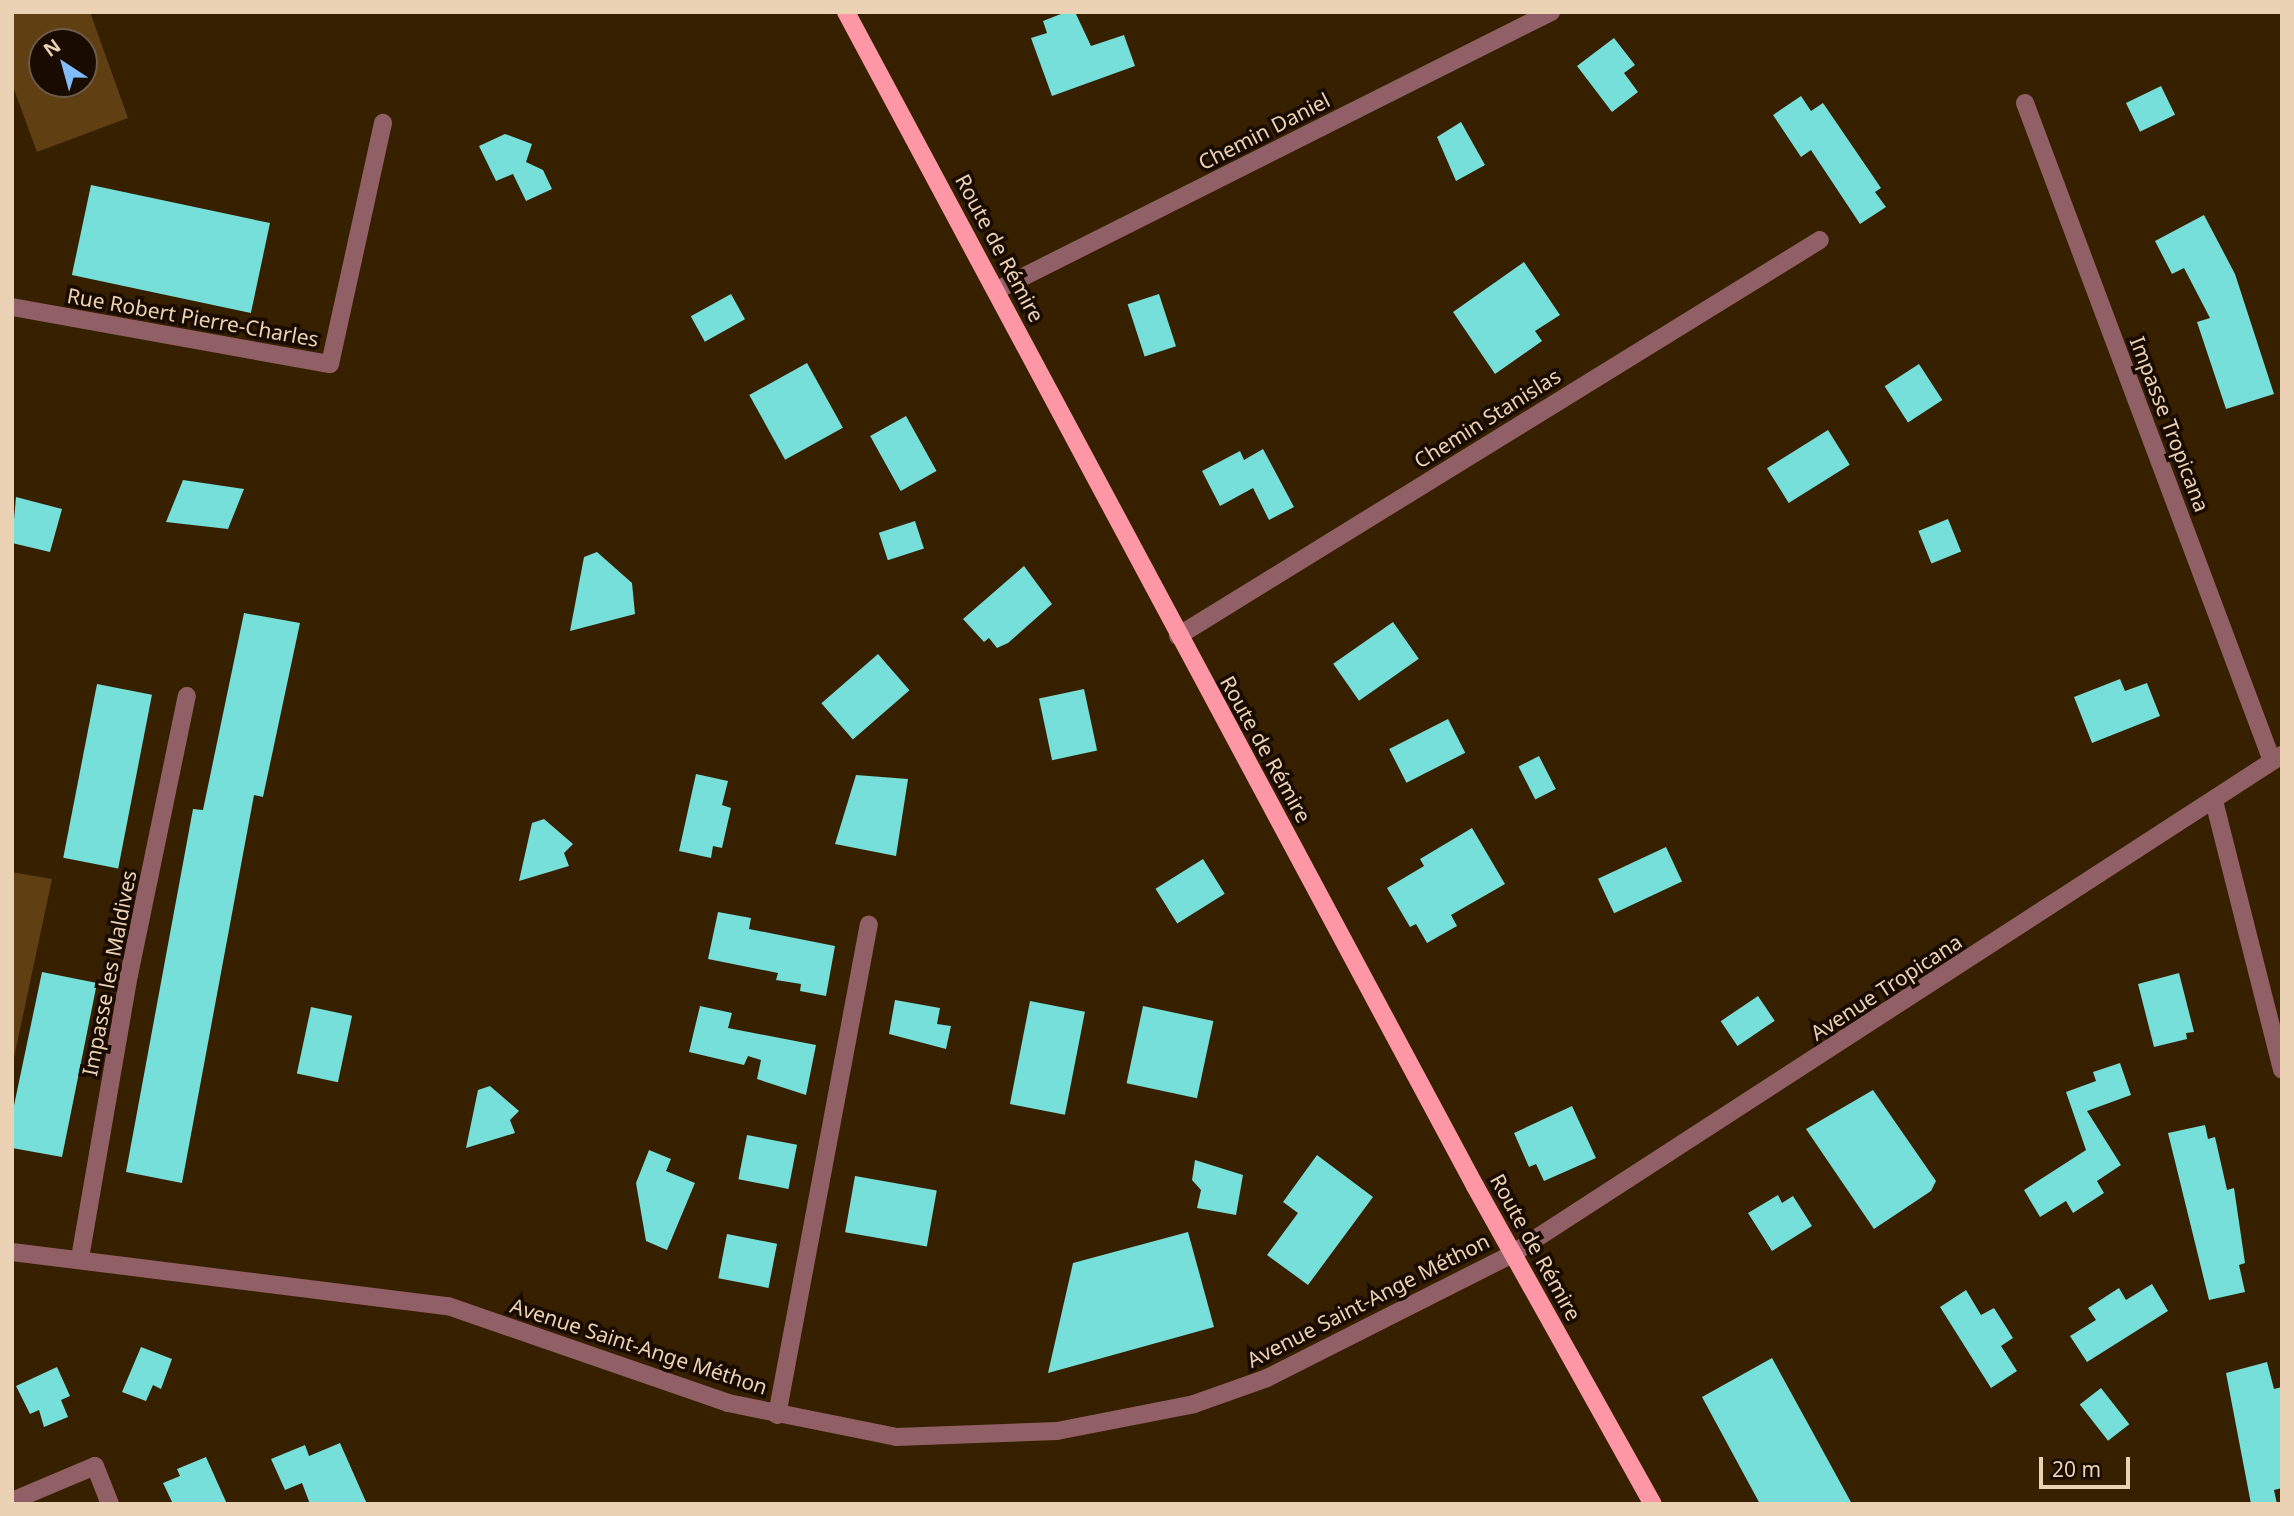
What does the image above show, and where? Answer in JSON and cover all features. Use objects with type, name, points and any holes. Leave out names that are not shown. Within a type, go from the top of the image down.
[{"type":"main road","name":"Route de Rémire","points":[[846,12],[997,290],[1178,636],[1512,1254],[1653,1504]]},
{"type":"street","name":"Chemin Daniel","points":[[997,290],[1551,12]]},
{"type":"street","name":"Impasse Tropicana","points":[[2025,103],[2277,758]]},
{"type":"street","name":"Rue Robert Pierre-Charles","points":[[12,307],[330,364],[383,123]]},
{"type":"street","name":"Chemin Stanislas","points":[[1178,636],[1820,240]]},
{"type":"street","name":"Impasse les Maldives","points":[[80,1258],[128,975],[187,696]]},
{"type":"street","name":"Avenue Tropicana","points":[[1512,1254],[2277,758]]},
{"type":"street","points":[[2214,801],[2282,1070]]},
{"type":"street","points":[[777,1415],[869,925]]},
{"type":"street","name":"Avenue Saint-Ange Méthon","points":[[12,1252],[80,1258],[448,1306],[728,1403],[896,1437],[1057,1431],[1194,1404],[1267,1378],[1512,1254]]},
{"type":"street","points":[[12,1501],[95,1466],[110,1504]]},
{"type":"shaded area","points":[[12,12],[90,12],[96,28],[28,28],[28,98],[98,98],[98,34],[128,118],[37,152],[12,84]]},
{"type":"shaded area","points":[[12,872],[52,879],[12,1067]]},
{"type":"building","points":[[1066,12],[1075,12],[1091,46],[1124,35],[1135,66],[1052,96],[1031,38],[1047,33],[1043,21]]},
{"type":"building","points":[[1614,38],[1635,65],[1624,73],[1638,92],[1612,112],[1577,66]]},
{"type":"building","points":[[2161,86],[2175,115],[2140,132],[2126,103]]},
{"type":"building","points":[[1801,96],[1811,111],[1823,103],[1881,188],[1875,192],[1886,207],[1860,224],[1811,150],[1801,157],[1773,115]]},
{"type":"building","points":[[1461,122],[1485,165],[1456,181],[1437,137]]},
{"type":"building","points":[[505,134],[532,144],[526,162],[543,170],[552,189],[526,201],[513,174],[496,181],[479,146]]},
{"type":"building","points":[[91,185],[270,223],[251,313],[72,275]]},
{"type":"building","points":[[2204,215],[2235,274],[2274,394],[2226,409],[2197,322],[2210,318],[2184,268],[2172,274],[2155,241]]},
{"type":"building","points":[[1524,262],[1560,315],[1535,331],[1542,341],[1495,374],[1453,312]]},
{"type":"building","points":[[731,294],[745,319],[705,342],[691,316]]},
{"type":"building","points":[[1159,294],[1176,346],[1145,357],[1128,304]]},
{"type":"building","points":[[807,363],[843,428],[785,460],[749,395]]},
{"type":"building","points":[[1919,364],[1942,400],[1908,422],[1885,386]]},
{"type":"building","points":[[906,416],[937,471],[901,491],[870,436]]},
{"type":"building","points":[[1828,430],[1850,465],[1789,503],[1767,468]]},
{"type":"building","points":[[1263,449],[1294,507],[1269,520],[1253,488],[1220,506],[1202,471],[1240,451],[1244,460]]},
{"type":"building","points":[[183,480],[244,489],[228,529],[166,522]]},
{"type":"building","points":[[16,497],[62,509],[50,552],[12,543]]},
{"type":"building","points":[[1948,519],[1961,551],[1931,563],[1918,531]]},
{"type":"building","points":[[915,521],[924,549],[888,560],[879,533]]},
{"type":"building","points":[[597,552],[632,583],[635,614],[570,631],[584,557]]},
{"type":"building","points":[[1024,566],[1052,604],[1008,643],[997,648],[989,638],[984,642],[963,619]]},
{"type":"building","points":[[244,613],[300,623],[263,797],[254,795],[182,1183],[126,1172],[193,809],[203,810]]},
{"type":"building","points":[[1393,622],[1419,659],[1359,701],[1333,664]]},
{"type":"building","points":[[878,654],[909,690],[853,739],[821,703]]},
{"type":"building","points":[[2120,679],[2125,691],[2147,683],[2160,716],[2092,743],[2074,697]]},
{"type":"building","points":[[97,684],[152,695],[118,868],[63,858]]},
{"type":"building","points":[[1084,689],[1097,751],[1052,760],[1039,699]]},
{"type":"building","points":[[1448,719],[1465,753],[1406,783],[1389,749]]},
{"type":"building","points":[[1539,756],[1556,789],[1535,799],[1519,766]]},
{"type":"building","points":[[696,774],[728,781],[722,805],[731,808],[722,848],[713,846],[711,858],[679,851]]},
{"type":"building","points":[[856,775],[908,779],[896,856],[835,844]]},
{"type":"building","points":[[544,819],[573,844],[564,853],[569,866],[519,881],[532,823]]},
{"type":"building","points":[[1472,828],[1505,884],[1451,915],[1457,926],[1427,943],[1416,924],[1410,927],[1387,888],[1424,866],[1420,859]]},
{"type":"building","points":[[1666,847],[1682,881],[1614,913],[1598,879]]},
{"type":"building","points":[[1203,859],[1225,894],[1177,923],[1156,889]]},
{"type":"building","points":[[718,912],[751,918],[749,929],[835,946],[826,996],[800,991],[801,984],[776,980],[778,973],[708,959]]},
{"type":"building","points":[[42,972],[97,983],[62,1157],[12,1148],[12,1115]]},
{"type":"building","points":[[2179,973],[2194,1032],[2186,1033],[2187,1039],[2154,1047],[2138,984]]},
{"type":"building","points":[[1758,996],[1775,1021],[1737,1046],[1721,1021]]},
{"type":"building","points":[[895,1000],[940,1008],[937,1024],[951,1026],[946,1049],[889,1034]]},
{"type":"building","points":[[1030,1001],[1085,1012],[1065,1115],[1010,1104]]},
{"type":"building","points":[[700,1006],[732,1013],[728,1028],[816,1045],[806,1095],[757,1079],[761,1060],[748,1056],[744,1065],[689,1052]]},
{"type":"building","points":[[1143,1006],[1213,1021],[1197,1098],[1127,1083]]},
{"type":"building","points":[[311,1007],[352,1016],[338,1082],[297,1074]]},
{"type":"building","points":[[2120,1063],[2131,1095],[2087,1111],[2121,1165],[2097,1181],[2104,1193],[2073,1213],[2066,1201],[2040,1217],[2024,1190],[2086,1150],[2066,1092],[2096,1081],[2093,1072]]},
{"type":"building","points":[[490,1086],[519,1111],[510,1120],[515,1133],[466,1148],[478,1090]]},
{"type":"building","points":[[1873,1090],[1936,1181],[1931,1191],[1874,1229],[1806,1129]]},
{"type":"building","points":[[1572,1106],[1596,1158],[1544,1181],[1536,1164],[1529,1167],[1514,1133]]},
{"type":"building","points":[[2205,1125],[2208,1139],[2215,1137],[2227,1190],[2234,1188],[2245,1263],[2239,1265],[2245,1292],[2209,1300],[2168,1133]]},
{"type":"building","points":[[747,1135],[797,1145],[788,1189],[738,1179]]},
{"type":"building","points":[[649,1150],[671,1159],[666,1171],[695,1183],[667,1250],[646,1241],[636,1183]]},
{"type":"building","points":[[1317,1155],[1373,1197],[1308,1285],[1267,1255],[1298,1213],[1283,1202]]},
{"type":"building","points":[[1195,1160],[1243,1175],[1236,1215],[1197,1208],[1201,1190],[1192,1180]]},
{"type":"building","points":[[855,1176],[937,1190],[927,1247],[845,1232]]},
{"type":"building","points":[[1778,1195],[1782,1203],[1793,1196],[1812,1226],[1772,1251],[1748,1213]]},
{"type":"building","points":[[1188,1232],[1214,1327],[1048,1373],[1073,1263]]},
{"type":"building","points":[[727,1234],[777,1244],[768,1288],[718,1278]]},
{"type":"building","points":[[2152,1284],[2168,1311],[2087,1362],[2070,1336],[2096,1320],[2088,1308],[2119,1288],[2126,1300]]},
{"type":"building","points":[[1966,1290],[1981,1315],[1994,1308],[2013,1338],[2001,1346],[2017,1371],[1991,1388],[1940,1307]]},
{"type":"building","points":[[141,1347],[172,1359],[161,1389],[153,1385],[146,1401],[122,1392]]},
{"type":"building","points":[[1772,1358],[1852,1504],[1760,1504],[1702,1397]]},
{"type":"building","points":[[2267,1362],[2274,1389],[2282,1387],[2282,1488],[2274,1490],[2277,1504],[2251,1504],[2226,1373]]},
{"type":"building","points":[[57,1367],[70,1396],[61,1400],[68,1417],[44,1427],[39,1410],[30,1414],[16,1386]]},
{"type":"building","points":[[2101,1388],[2129,1424],[2108,1441],[2080,1405]]},
{"type":"building","points":[[340,1443],[367,1504],[310,1504],[302,1483],[285,1490],[271,1459],[305,1445],[309,1456]]},
{"type":"building","points":[[206,1457],[227,1504],[173,1504],[163,1483],[180,1476],[177,1469]]}]
